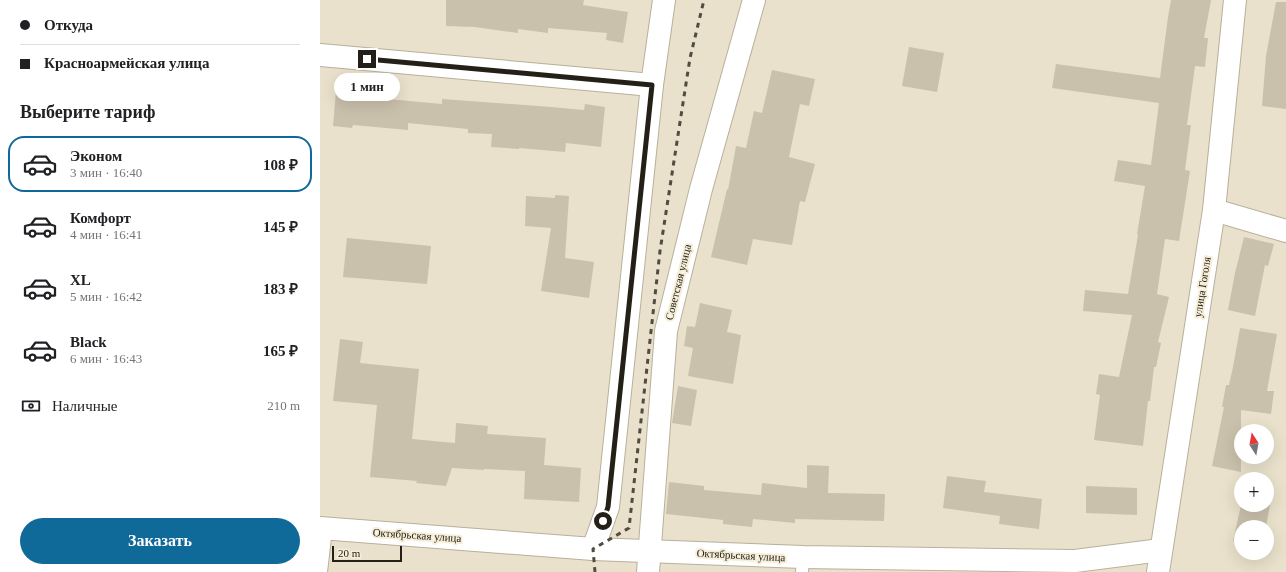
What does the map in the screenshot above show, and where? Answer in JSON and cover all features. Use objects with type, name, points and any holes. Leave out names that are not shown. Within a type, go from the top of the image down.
[{"type":"street","points":[[593,549],[608,507],[652,85],[664,0]]},
{"type":"street","name":"Советская улица","points":[[648,572],[666,331],[701,189],[754,0]]},
{"type":"street","name":"улица Гоголя","points":[[1158,572],[1214,210],[1235,0]]},
{"type":"street","points":[[320,55],[652,85]]},
{"type":"street","points":[[1214,210],[1286,231]]},
{"type":"street","name":"Октябрьская улица","points":[[323,528],[593,549],[650,550],[803,565],[1075,561],[1161,550]]},
{"type":"lane","points":[[321,572],[323,528]]},
{"type":"building","points":[[446,0],[584,0],[583,5],[628,12],[623,43],[606,40],[607,33],[548,28],[548,33],[518,29],[518,33],[475,27],[446,26]]},
{"type":"building","points":[[1171,0],[1211,0],[1204,38],[1208,38],[1205,67],[1195,66],[1187,125],[1191,125],[1185,170],[1190,171],[1179,241],[1165,239],[1157,294],[1169,297],[1158,342],[1161,343],[1156,367],[1154,367],[1150,401],[1148,401],[1143,446],[1094,440],[1100,395],[1096,394],[1099,374],[1119,377],[1132,315],[1083,311],[1085,290],[1128,294],[1145,186],[1114,181],[1118,160],[1151,165],[1159,103],[1052,88],[1056,64],[1160,78]]},
{"type":"building","points":[[1276,2],[1286,2],[1286,109],[1262,106],[1266,56]]},
{"type":"building","points":[[909,47],[944,53],[937,92],[902,86]]},
{"type":"building","points":[[772,70],[815,79],[809,106],[800,104],[789,157],[815,164],[805,202],[800,201],[792,245],[753,239],[747,265],[711,257],[727,189],[728,190],[736,146],[746,148],[754,111],[762,113]]},
{"type":"building","points":[[336,91],[355,92],[355,96],[442,104],[442,99],[584,110],[585,104],[605,107],[601,147],[566,143],[565,152],[491,147],[492,134],[468,133],[468,129],[408,123],[408,130],[353,125],[352,128],[333,126]]},
{"type":"building","points":[[555,195],[569,196],[565,258],[594,262],[589,298],[541,291],[551,228],[525,226],[526,196],[555,198]]},
{"type":"building","points":[[1244,237],[1274,244],[1268,266],[1265,265],[1255,316],[1228,310]]},
{"type":"building","points":[[347,238],[431,246],[427,284],[343,277]]},
{"type":"building","points":[[700,303],[732,310],[727,332],[741,335],[733,384],[688,376],[693,348],[684,346],[687,326],[695,327]]},
{"type":"building","points":[[1240,328],[1277,334],[1267,391],[1274,391],[1271,414],[1241,410],[1241,424],[1234,424],[1234,464],[1241,464],[1241,472],[1212,466],[1224,407],[1222,407],[1226,385],[1229,385]]},
{"type":"building","points":[[340,339],[363,342],[360,363],[419,369],[412,439],[455,443],[456,423],[488,426],[487,434],[546,438],[544,465],[581,468],[579,502],[524,499],[525,471],[452,468],[446,486],[416,483],[417,481],[370,477],[377,405],[333,401]]},
{"type":"building","points":[[678,386],[697,390],[691,426],[672,423]]},
{"type":"building","points":[[807,465],[829,466],[828,493],[885,494],[884,521],[795,519],[795,523],[753,519],[752,527],[723,524],[723,520],[666,514],[669,482],[704,486],[704,490],[761,495],[762,483],[807,488]]},
{"type":"building","points":[[947,476],[986,481],[984,492],[1042,499],[1039,529],[999,524],[1000,516],[943,508]]},
{"type":"building","points":[[1086,486],[1137,488],[1137,515],[1086,513]]},
{"type":"building","points":[[1239,512],[1269,512],[1267,520],[1238,520]]},
{"type":"railway","points":[[595,572],[593,549],[629,528],[660,251],[690,58],[704,0]]},
{"type":"route","points":[[367,59],[652,85],[608,507],[603,521]]}]
